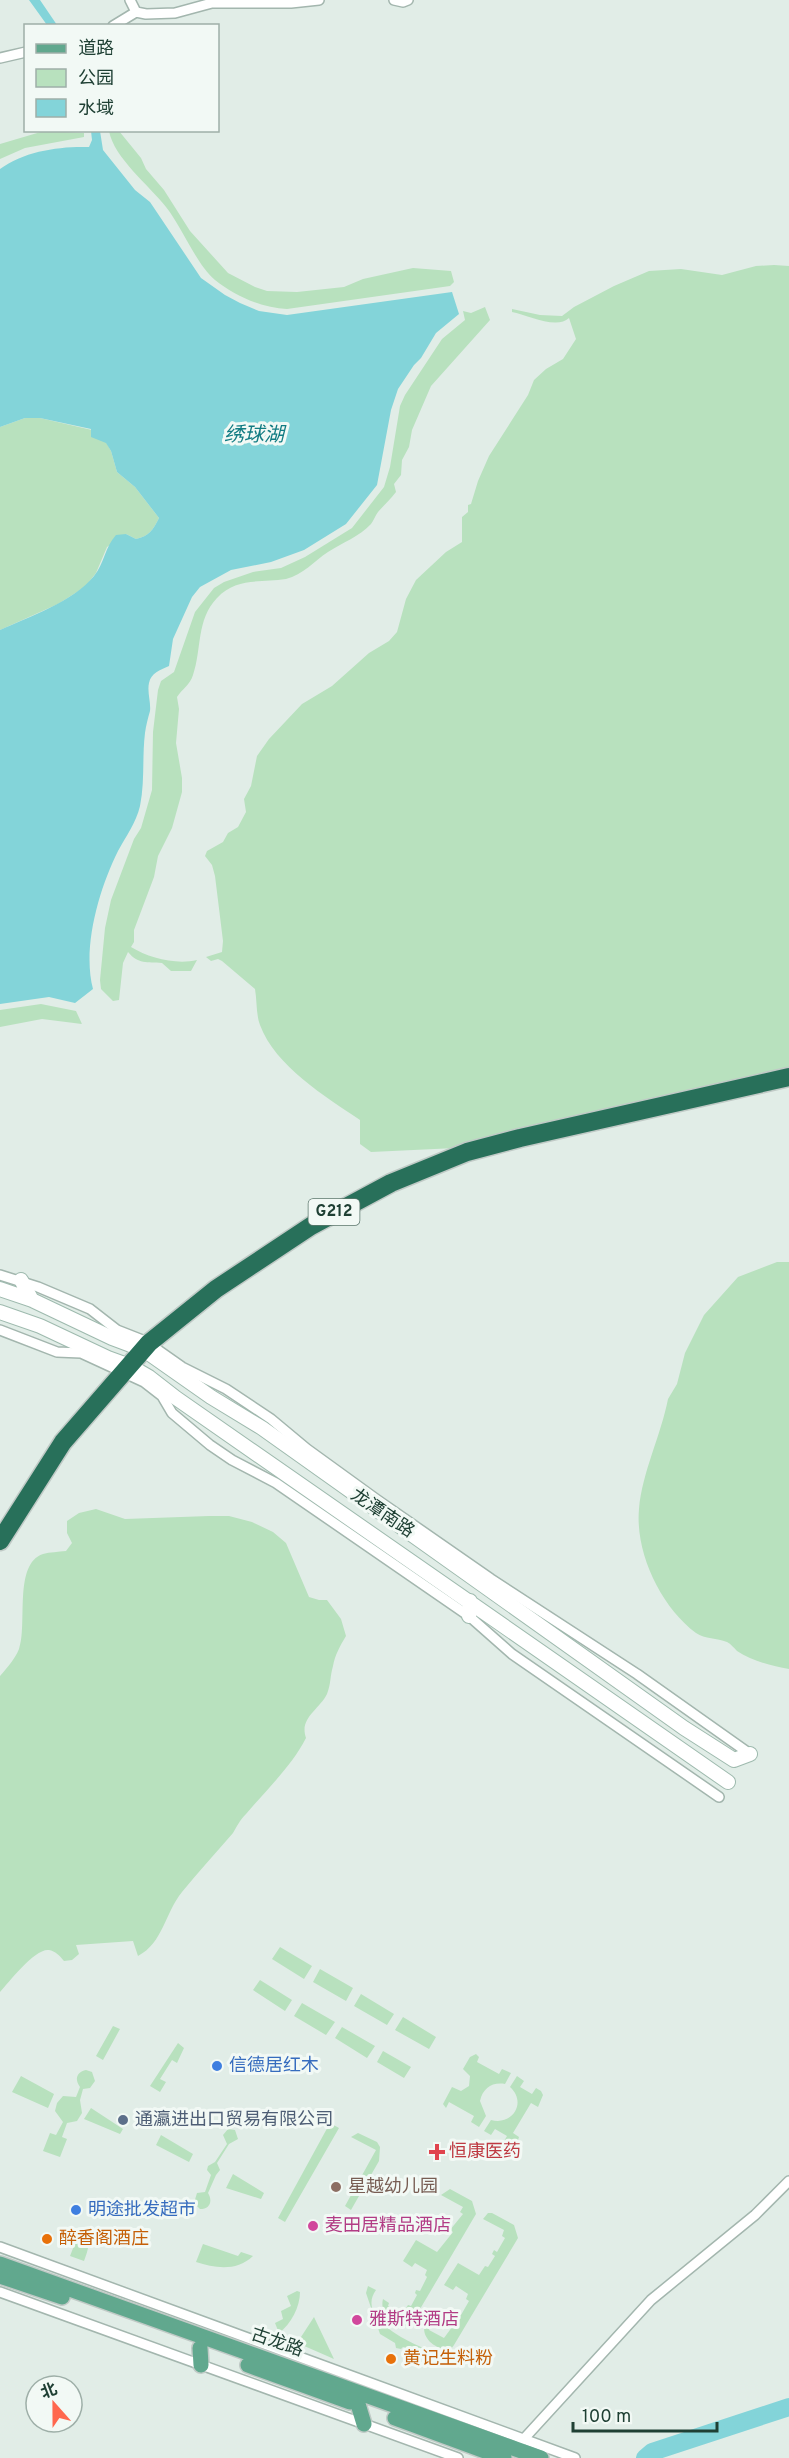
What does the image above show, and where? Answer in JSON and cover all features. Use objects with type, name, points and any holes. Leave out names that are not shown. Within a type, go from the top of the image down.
[{"type":"highway","name":"G212","points":[[0,1541],[63,1443],[146,1346],[216,1289],[311,1226],[391,1183],[467,1152],[789,1077]]},
{"type":"main road","points":[[21,1280],[32,1300]]},
{"type":"main road","name":"龙潭南路","points":[[0,1289],[60,1312],[112,1338],[146,1346],[211,1397],[262,1428],[684,1728],[734,1760],[750,1754]]},
{"type":"main road","name":"龙潭南路","points":[[0,1312],[52,1331],[127,1369],[149,1377],[470,1601],[615,1706],[728,1782]]},
{"type":"main road","points":[[52,1331],[60,1312]]},
{"type":"main road","points":[[200,1414],[211,1397]]},
{"type":"main road","points":[[469,1616],[470,1601]]},
{"type":"main road","name":"古龙路","points":[[0,2264],[541,2458]]},
{"type":"main road","name":"古龙路","points":[[0,2276],[357,2404],[515,2449]]},
{"type":"main road","points":[[200,2348],[201,2365]]},
{"type":"main road","points":[[357,2404],[364,2424]]},
{"type":"main road","points":[[477,2422],[482,2437]]},
{"type":"street","points":[[130,0],[136,12]]},
{"type":"street","points":[[116,24],[136,12],[175,13],[212,3],[291,3],[319,0]]},
{"type":"street","points":[[394,0],[403,2],[408,0]]},
{"type":"street","points":[[0,58],[24,52]]},
{"type":"street","points":[[0,1275],[21,1280],[90,1309],[117,1330],[182,1367],[211,1380],[271,1419],[308,1449],[491,1579],[638,1674],[750,1754]]},
{"type":"street","points":[[0,1330],[57,1352],[81,1353],[127,1369],[162,1396],[172,1413],[222,1453],[276,1483],[469,1616],[512,1654],[719,1797]]},
{"type":"street","points":[[515,2449],[651,2300],[755,2215],[789,2181]]},
{"type":"street","points":[[0,2247],[477,2422],[515,2449],[575,2458]]},
{"type":"street","points":[[0,2292],[458,2458]]},
{"type":"green space","points":[[41,132],[84,133],[84,137],[25,148],[0,159],[0,144]]},
{"type":"green space","points":[[109,132],[120,132],[164,190],[190,231],[228,273],[255,287],[267,291],[297,292],[344,287],[363,279],[413,268],[451,271],[454,282],[450,286],[287,309],[249,300],[223,286],[208,273],[166,207],[133,171],[112,141]]},
{"type":"green space","points":[[756,266],[789,266],[789,1068],[456,1148],[371,1152],[360,1144],[360,1120],[289,1067],[267,1040],[259,1021],[255,989],[222,961],[218,959],[211,961],[206,957],[222,952],[223,941],[215,876],[212,865],[205,856],[207,851],[223,842],[228,833],[238,827],[246,812],[244,799],[251,786],[257,756],[269,739],[302,704],[332,686],[369,653],[389,641],[397,632],[406,599],[416,580],[446,552],[462,542],[462,517],[468,512],[468,505],[471,504],[489,456],[528,395],[534,380],[546,369],[563,359],[576,339],[569,318],[557,323],[542,321],[512,312],[512,309],[540,315],[562,316],[614,286],[649,271],[681,269],[722,275]]},
{"type":"green space","points":[[485,307],[490,320],[431,386],[412,430],[409,447],[402,460],[401,475],[394,484],[396,492],[378,512],[371,524],[298,574],[286,579],[250,582],[232,587],[224,591],[210,607],[203,625],[193,675],[177,697],[179,709],[176,743],[182,792],[172,828],[158,856],[154,877],[134,930],[134,942],[131,947],[163,960],[180,962],[197,960],[191,971],[171,971],[162,963],[139,960],[128,952],[123,963],[119,1000],[113,1001],[101,989],[100,980],[105,928],[111,900],[134,839],[141,828],[152,790],[153,732],[158,690],[161,681],[174,672],[195,612],[214,588],[224,582],[253,572],[281,568],[305,557],[352,528],[384,487],[390,467],[400,406],[405,395],[442,339],[465,320],[463,311],[471,313]]},
{"type":"green space","points":[[25,418],[40,418],[92,430],[97,438],[106,442],[117,472],[135,487],[159,518],[153,529],[144,536],[136,539],[126,534],[107,547],[96,573],[85,587],[58,604],[0,630],[0,427]]},
{"type":"green space","points":[[41,1004],[76,1011],[82,1024],[42,1019],[0,1027],[0,1010]]},
{"type":"green space","points":[[777,1262],[789,1262],[789,1669],[749,1658],[727,1642],[700,1635],[683,1622],[653,1578],[641,1543],[639,1526],[641,1495],[668,1399],[677,1384],[685,1353],[704,1315],[738,1277]]},
{"type":"green space","points":[[96,1509],[125,1519],[229,1516],[252,1522],[273,1532],[286,1543],[309,1597],[327,1600],[341,1619],[346,1636],[335,1658],[327,1694],[307,1720],[306,1738],[300,1749],[182,1892],[153,1943],[138,1956],[133,1941],[76,1945],[79,1954],[72,1960],[64,1961],[53,1951],[43,1951],[23,1966],[0,1992],[0,1676],[19,1649],[23,1596],[28,1570],[34,1560],[43,1554],[66,1551],[72,1543],[67,1533],[67,1521],[79,1513]]},
{"type":"green space","points":[[280,1947],[312,1966],[304,1979],[272,1959]]},
{"type":"green space","points":[[320,1969],[353,1988],[346,2001],[313,1982]]},
{"type":"green space","points":[[260,1980],[292,2000],[285,2011],[253,1990]]},
{"type":"green space","points":[[361,1994],[394,2014],[387,2025],[354,2006]]},
{"type":"green space","points":[[302,2003],[335,2022],[326,2035],[294,2016]]},
{"type":"green space","points":[[403,2017],[436,2037],[429,2049],[395,2030]]},
{"type":"green space","points":[[113,2026],[120,2029],[103,2060],[96,2056]]},
{"type":"green space","points":[[342,2027],[375,2046],[367,2058],[335,2038]]},
{"type":"green space","points":[[178,2043],[184,2048],[177,2063],[172,2060],[160,2079],[166,2082],[160,2092],[150,2086]]},
{"type":"green space","points":[[383,2051],[411,2067],[404,2078],[377,2062]]},
{"type":"green space","points":[[476,2054],[479,2057],[477,2062],[499,2074],[502,2069],[511,2073],[505,2084],[492,2085],[483,2093],[480,2101],[486,2116],[479,2127],[471,2122],[474,2116],[449,2102],[446,2108],[443,2104],[452,2087],[461,2091],[469,2086],[470,2076],[463,2069],[470,2057]]},
{"type":"green space","points":[[86,2070],[92,2072],[95,2081],[90,2088],[83,2089],[80,2100],[82,2113],[77,2121],[67,2123],[62,2137],[67,2139],[60,2157],[43,2151],[50,2133],[56,2135],[63,2122],[55,2111],[57,2103],[63,2096],[76,2097],[80,2087],[77,2076]]},
{"type":"green space","points":[[21,2076],[54,2094],[48,2108],[12,2092]]},
{"type":"green space","points":[[517,2076],[524,2081],[520,2087],[532,2094],[536,2088],[543,2095],[538,2107],[531,2103],[513,2133],[519,2137],[517,2143],[513,2145],[503,2143],[507,2136],[495,2129],[491,2135],[484,2131],[491,2120],[506,2119],[515,2111],[517,2099],[510,2087]]},
{"type":"green space","points":[[91,2108],[123,2129],[120,2134],[84,2119]]},
{"type":"green space","points":[[330,2123],[339,2128],[285,2222],[278,2218]]},
{"type":"green space","points":[[228,2129],[235,2130],[238,2139],[229,2144],[217,2163],[220,2170],[208,2193],[210,2204],[200,2209],[194,2203],[197,2193],[205,2192],[211,2175],[207,2170],[208,2166],[215,2162],[227,2144],[223,2135]]},
{"type":"green space","points":[[358,2133],[377,2142],[380,2147],[379,2161],[351,2210],[345,2206],[376,2150],[351,2137]]},
{"type":"green space","points":[[161,2135],[193,2154],[189,2162],[156,2145]]},
{"type":"green space","points":[[233,2174],[264,2193],[261,2199],[226,2188]]},
{"type":"green space","points":[[450,2189],[472,2201],[476,2214],[413,2321],[409,2325],[393,2322],[383,2310],[383,2299],[389,2303],[388,2306],[402,2314],[408,2305],[411,2306],[417,2295],[416,2290],[420,2291],[427,2277],[425,2275],[427,2270],[415,2263],[412,2267],[403,2261],[416,2240],[437,2252],[453,2232],[450,2230],[463,2214],[460,2212],[463,2207],[441,2195]]},
{"type":"green space","points":[[488,2213],[514,2225],[518,2238],[454,2345],[451,2349],[440,2348],[427,2338],[425,2323],[430,2327],[429,2330],[444,2338],[458,2319],[456,2317],[458,2313],[461,2315],[469,2301],[466,2299],[468,2294],[456,2286],[453,2290],[444,2285],[458,2263],[479,2275],[485,2266],[488,2267],[495,2256],[492,2254],[494,2250],[497,2252],[505,2238],[502,2236],[504,2230],[483,2219]]},
{"type":"green space","points":[[79,2233],[88,2242],[84,2261],[70,2256]]},
{"type":"green space","points":[[203,2244],[238,2256],[241,2252],[253,2256],[233,2267],[203,2264],[196,2262]]},
{"type":"green space","points":[[368,2286],[376,2290],[371,2302],[375,2314],[384,2324],[412,2343],[451,2358],[450,2362],[443,2361],[442,2364],[435,2362],[435,2357],[422,2353],[420,2356],[415,2355],[416,2351],[403,2347],[396,2348],[395,2343],[380,2334],[366,2293]]},
{"type":"green space","points":[[297,2291],[300,2292],[300,2298],[297,2309],[279,2333],[275,2323],[283,2319],[281,2311],[291,2306],[287,2296]]},
{"type":"green space","points":[[314,2317],[334,2359],[302,2345],[301,2337]]},
{"type":"water","points":[[29,0],[40,0],[56,24],[46,24]]},
{"type":"water","name":"绣球湖","points":[[91,132],[100,132],[103,150],[135,190],[150,202],[201,278],[240,303],[259,311],[287,315],[452,292],[459,314],[436,333],[398,389],[391,410],[377,485],[346,524],[304,550],[271,562],[231,570],[200,587],[192,597],[173,639],[169,666],[154,674],[149,683],[150,711],[145,733],[140,806],[111,866],[94,919],[90,955],[93,989],[75,1003],[49,997],[0,1004],[0,630],[50,608],[75,593],[94,576],[116,535],[126,534],[136,539],[140,538],[150,532],[159,518],[135,487],[117,472],[111,451],[106,443],[91,437],[91,429],[40,418],[25,418],[0,427],[0,169],[20,158],[43,151],[66,147],[89,147],[92,140]]},
{"type":"waterway","points":[[645,2458],[652,2452],[789,2407]]},
{"type":"place","name":"信德居红木","points":[[217,2066]]},
{"type":"place","name":"通瀛进出口贸易有限公司","points":[[123,2120]]},
{"type":"place","name":"恒康医药","points":[[437,2152]]},
{"type":"place","name":"星越幼儿园","points":[[336,2187]]},
{"type":"place","name":"明途批发超市","points":[[76,2210]]},
{"type":"place","name":"麦田居精品酒店","points":[[313,2226]]},
{"type":"place","name":"醉香阁酒庄","points":[[47,2239]]},
{"type":"place","name":"雅斯特酒店","points":[[357,2320]]},
{"type":"place","name":"黄记生料粉","points":[[391,2359]]}]
